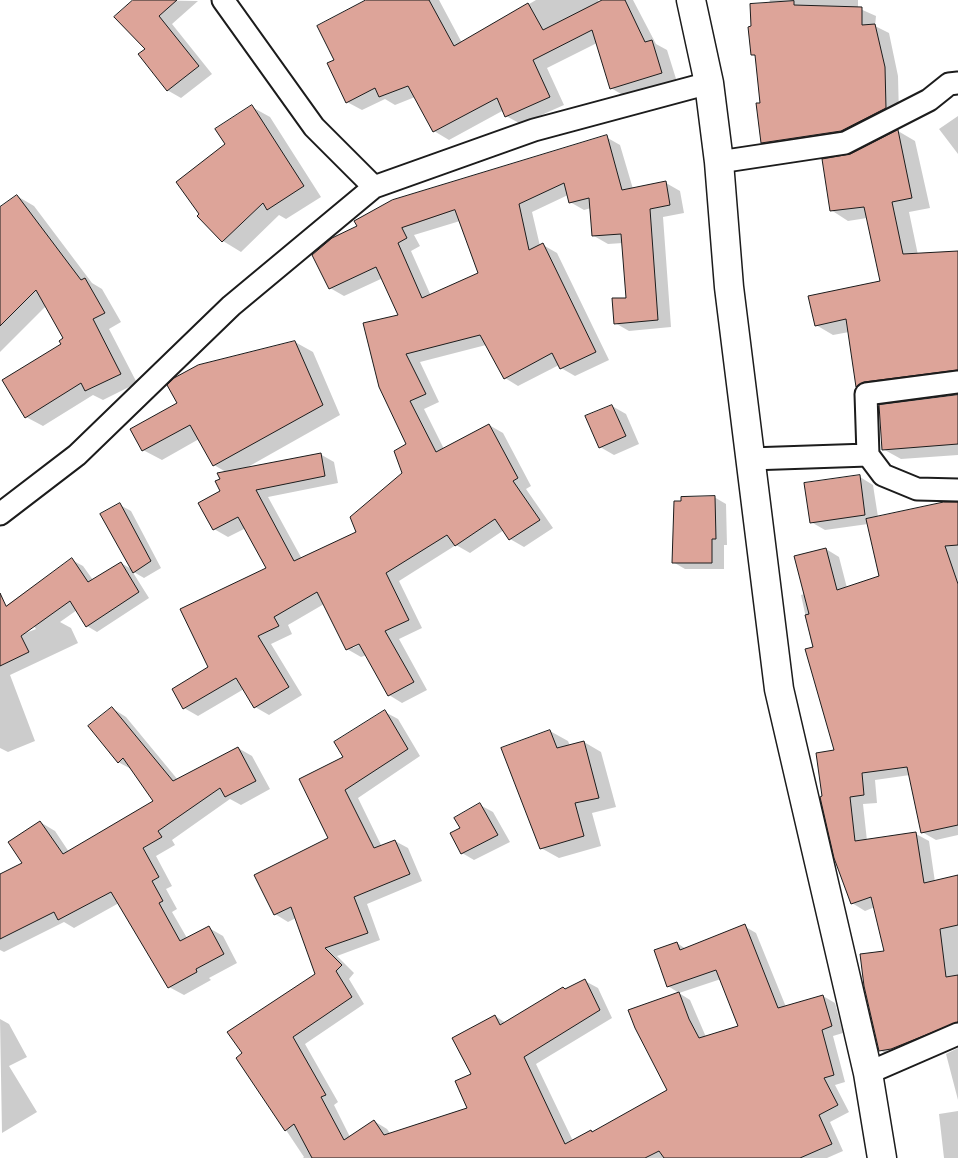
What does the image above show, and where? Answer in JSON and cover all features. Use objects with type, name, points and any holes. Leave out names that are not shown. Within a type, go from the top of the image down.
[{"type":"street","points":[[224,0],[314,126],[374,187]]},
{"type":"street","points":[[691,0],[710,83],[719,162],[729,287],[779,689],[868,1073],[882,1158]]},
{"type":"street","points":[[0,514],[77,454],[231,306],[374,187],[534,130],[710,83]]},
{"type":"street","points":[[719,162],[845,143],[930,100],[949,84],[958,83]]},
{"type":"street","points":[[958,382],[866,394],[868,455],[883,475],[917,489],[958,490]]},
{"type":"street","points":[[750,459],[868,455]]},
{"type":"street","points":[[868,1073],[958,1034]]},
{"type":"building","points":[[133,0],[177,0],[159,16],[199,66],[167,91],[138,54],[145,49],[114,17]]},
{"type":"building","points":[[366,0],[429,0],[454,46],[528,3],[543,30],[602,0],[625,0],[645,42],[652,40],[662,73],[610,89],[592,30],[533,60],[550,97],[505,117],[497,98],[433,132],[408,86],[379,97],[375,88],[346,103],[327,63],[334,60],[317,26]]},
{"type":"building","points":[[794,1],[794,5],[862,7],[862,25],[875,24],[885,67],[886,108],[841,131],[761,143],[756,103],[760,103],[755,55],[751,55],[748,27],[751,26],[750,4]]},
{"type":"building","points":[[252,105],[304,186],[267,210],[263,203],[222,242],[197,216],[199,214],[176,182],[225,144],[215,129]]},
{"type":"building","points":[[898,130],[912,198],[892,202],[903,254],[958,251],[958,370],[864,382],[856,387],[846,319],[815,326],[808,296],[880,281],[864,207],[830,211],[822,159],[850,154]]},
{"type":"building","points":[[607,135],[622,190],[666,181],[670,205],[650,209],[658,320],[614,324],[612,298],[626,298],[621,234],[592,236],[589,198],[569,203],[564,183],[519,204],[529,250],[543,243],[596,352],[560,369],[552,353],[504,379],[480,335],[406,354],[426,394],[410,401],[436,452],[489,424],[518,478],[513,481],[540,520],[509,540],[495,519],[455,546],[447,535],[386,573],[409,620],[385,631],[414,682],[388,696],[359,644],[346,650],[317,592],[274,617],[279,626],[258,636],[289,687],[254,708],[236,678],[183,709],[172,689],[208,667],[180,609],[266,568],[238,517],[213,530],[198,503],[220,491],[215,481],[220,479],[217,473],[321,453],[325,476],[256,490],[294,561],[356,532],[350,517],[402,473],[394,451],[406,444],[379,387],[363,323],[398,315],[376,267],[329,289],[312,255],[332,238],[357,226],[354,221],[392,200]],"holes":[[[455,210],[478,273],[422,298],[398,243],[407,238],[402,228]]]},
{"type":"building","points":[[17,195],[81,280],[85,278],[105,313],[93,319],[121,374],[85,391],[81,383],[25,418],[2,380],[61,344],[59,341],[63,338],[36,290],[0,326],[0,207]]},
{"type":"building","points":[[295,341],[323,405],[213,466],[190,425],[142,451],[130,429],[177,403],[167,385],[174,378],[198,365]]},
{"type":"building","points":[[958,395],[958,444],[882,450],[879,405]]},
{"type":"building","points":[[612,405],[626,436],[599,448],[585,416]]},
{"type":"building","points":[[860,475],[865,515],[810,523],[804,483]]},
{"type":"building","points":[[715,496],[716,539],[712,539],[712,563],[672,563],[674,501],[681,501],[681,497]]},
{"type":"building","points":[[944,502],[958,502],[958,545],[945,546],[958,584],[958,825],[921,833],[907,767],[862,773],[864,795],[850,797],[855,841],[916,832],[924,883],[958,875],[958,925],[940,929],[946,977],[958,975],[958,1022],[891,1049],[879,1051],[864,986],[860,954],[884,951],[871,897],[851,904],[834,858],[820,797],[822,796],[816,753],[834,750],[805,649],[813,647],[805,615],[809,614],[794,556],[826,548],[837,590],[879,576],[866,519]]},
{"type":"building","points":[[120,503],[151,561],[133,573],[100,514]]},
{"type":"building","points":[[72,558],[88,582],[121,562],[139,592],[86,627],[70,601],[21,636],[29,652],[0,666],[0,593],[6,606]]},
{"type":"building","points":[[112,707],[173,781],[238,747],[256,781],[225,797],[220,788],[158,831],[162,837],[143,848],[159,877],[152,881],[163,901],[159,903],[180,941],[209,926],[224,954],[196,969],[197,972],[168,988],[111,892],[58,920],[54,912],[0,939],[0,874],[22,863],[8,842],[40,821],[63,854],[153,801],[123,758],[118,763],[88,726]]},
{"type":"building","points":[[385,710],[408,749],[345,790],[374,848],[395,840],[410,874],[354,897],[368,933],[325,948],[342,965],[336,971],[352,997],[293,1037],[326,1095],[321,1097],[344,1140],[374,1120],[384,1135],[467,1108],[455,1081],[471,1074],[452,1038],[495,1015],[500,1025],[563,987],[565,989],[585,979],[600,1010],[524,1057],[565,1144],[591,1130],[592,1132],[667,1090],[635,1028],[628,1010],[679,992],[689,1019],[699,1038],[738,1026],[716,970],[667,987],[654,950],[677,942],[680,950],[745,924],[778,1008],[823,995],[832,1026],[822,1030],[834,1075],[824,1078],[838,1105],[819,1115],[832,1144],[800,1158],[664,1158],[659,1151],[645,1158],[312,1158],[294,1124],[285,1131],[236,1058],[242,1053],[227,1032],[315,974],[291,907],[274,915],[254,875],[328,838],[299,779],[343,757],[334,742]]},
{"type":"building","points":[[550,730],[557,748],[584,741],[599,798],[575,803],[584,836],[540,849],[501,748]]},
{"type":"building","points":[[480,803],[498,835],[461,854],[450,833],[460,828],[454,818]]}]
